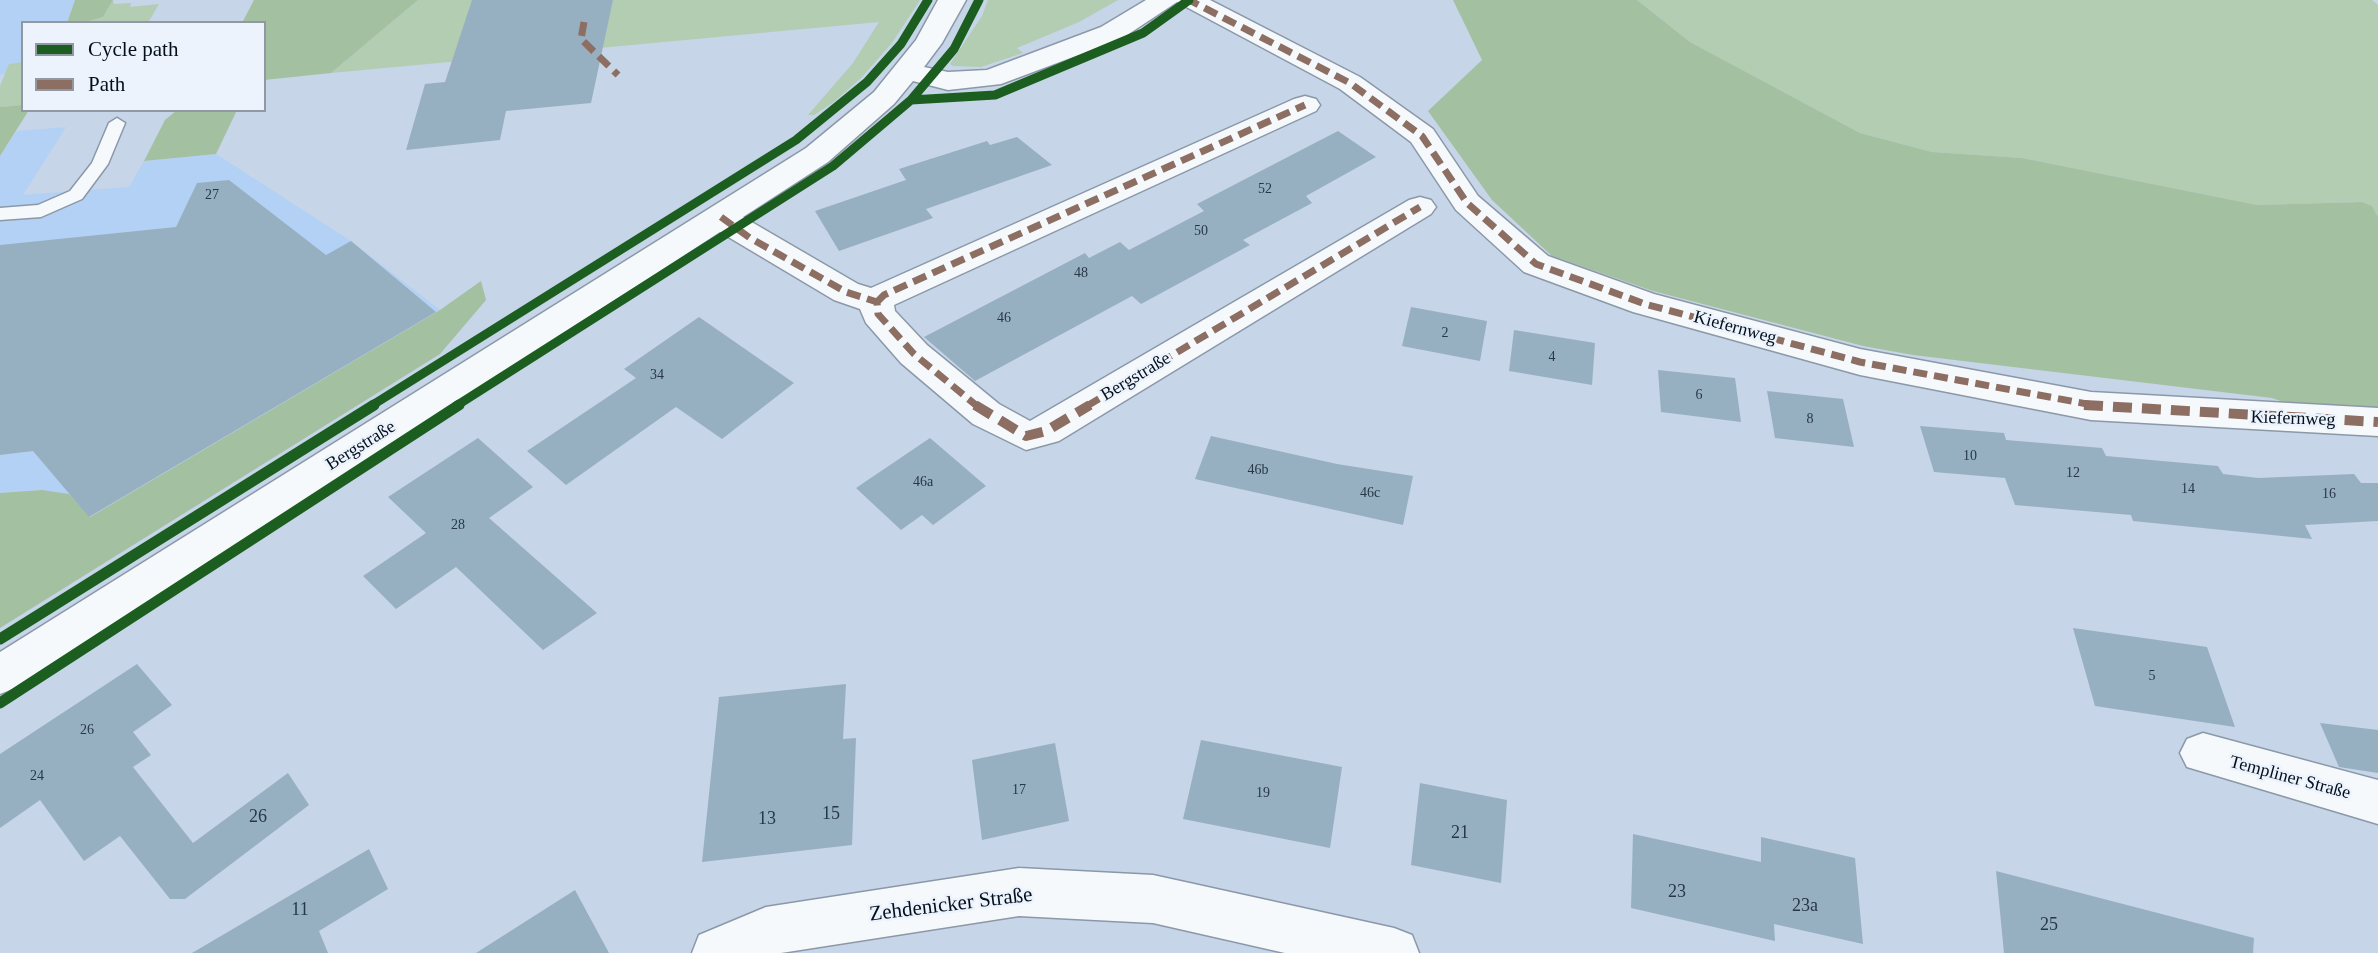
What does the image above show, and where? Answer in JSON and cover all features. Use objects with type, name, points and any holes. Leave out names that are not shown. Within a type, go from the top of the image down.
[{"type":"street","name":"Bergstraße","points":[[0,675],[817,155],[884,98],[928,43],[952,0]]},
{"type":"street","points":[[906,71],[948,80],[990,78],[1111,33],[1165,0]]},
{"type":"street","name":"Kiefernweg","points":[[1189,0],[1350,83],[1422,136],[1466,203],[1536,264],[1645,304],[1860,362],[2091,406],[2378,422]]},
{"type":"street","points":[[721,217],[750,238],[846,292],[877,302],[884,295],[1305,105]]},
{"type":"street","name":"Bergstraße","points":[[877,302],[878,314],[914,354],[986,414],[1026,436],[1046,431],[1420,207]]},
{"type":"street","name":"Templiner Straße","points":[[2203,753],[2378,802]]},
{"type":"street","name":"Zehdenicker Straße","points":[[717,953],[766,931],[1019,892],[1153,899],[1394,953]]},
{"type":"lane","points":[[0,214],[41,211],[76,195],[100,164],[117,123]]},
{"type":"shaded area","points":[[0,0],[75,0],[68,21],[21,21],[21,62],[10,64],[5,74],[0,75]]},
{"type":"shaded area","points":[[66,127],[23,195],[129,187],[144,161],[216,154],[351,241],[440,310],[89,517],[42,490],[0,493],[0,156],[17,131]]},
{"type":"green space","points":[[75,0],[113,0],[103,17],[89,21],[68,21]]},
{"type":"green space","points":[[113,0],[114,4],[131,3],[130,7],[159,4],[149,21],[89,21],[103,17]]},
{"type":"green space","points":[[254,0],[418,0],[331,73],[266,80],[266,21],[243,21]]},
{"type":"green space","points":[[418,0],[920,0],[892,43],[861,78],[834,102],[814,115],[808,115],[853,63],[879,22],[331,73]]},
{"type":"green space","points":[[988,0],[1118,0],[1079,22],[1017,48],[1023,53],[981,67],[953,66],[950,64],[982,16]]},
{"type":"green space","points":[[1453,0],[1637,0],[1690,42],[1860,133],[1932,152],[2022,158],[2257,205],[2362,202],[2372,206],[2378,217],[2378,410],[2300,408],[2272,398],[1913,355],[1863,346],[1653,291],[1552,256],[1492,200],[1428,111],[1482,60]]},
{"type":"green space","points":[[1637,0],[2372,0],[2378,5],[2378,217],[2372,206],[2362,202],[2257,205],[2022,158],[1932,152],[1860,133],[1690,42]]},
{"type":"green space","points":[[21,62],[21,105],[0,107],[0,86],[9,64]]},
{"type":"green space","points":[[21,105],[21,112],[28,112],[0,156],[0,107]]},
{"type":"green space","points":[[175,112],[236,112],[216,154],[144,161],[165,120]]},
{"type":"green space","points":[[481,281],[486,300],[440,354],[0,628],[0,493],[42,490],[69,494],[90,517],[440,310]]},
{"type":"building","points":[[472,0],[613,0],[591,103],[506,111],[500,140],[406,150],[425,84],[445,82]]},
{"type":"building","points":[[1338,131],[1376,157],[1306,196],[1312,203],[1243,240],[1250,245],[1141,304],[1132,296],[975,381],[924,337],[1085,253],[1089,258],[1120,242],[1129,250],[1204,211],[1197,204]]},
{"type":"building","points":[[1017,137],[1052,165],[926,209],[933,218],[839,251],[815,211],[906,180],[899,169],[987,141],[990,145]]},
{"type":"building","points":[[229,180],[326,255],[351,241],[436,312],[89,517],[33,451],[0,455],[0,245],[176,227],[197,183]]},
{"type":"building","points":[[1411,307],[1487,321],[1480,361],[1402,346]]},
{"type":"building","points":[[699,317],[794,383],[722,439],[676,407],[566,485],[527,451],[636,378],[624,369]]},
{"type":"building","points":[[1514,330],[1595,343],[1592,385],[1509,371]]},
{"type":"building","points":[[1658,370],[1735,378],[1741,422],[1661,412]]},
{"type":"building","points":[[1767,391],[1843,399],[1854,447],[1775,438]]},
{"type":"building","points":[[1920,426],[2004,433],[2006,440],[2102,448],[2106,456],[2218,466],[2223,474],[2258,478],[2354,474],[2361,483],[2378,483],[2378,521],[2305,525],[2312,539],[2133,521],[2131,515],[2015,505],[2005,478],[1934,472]]},
{"type":"building","points":[[1211,436],[1337,464],[1413,476],[1403,525],[1195,479]]},
{"type":"building","points":[[478,438],[533,487],[489,518],[597,613],[543,650],[456,567],[396,609],[363,576],[426,533],[388,497]]},
{"type":"building","points":[[930,438],[986,486],[933,525],[922,515],[901,530],[856,488]]},
{"type":"building","points":[[2073,628],[2207,647],[2235,727],[2095,706]]},
{"type":"building","points":[[137,664],[172,705],[133,732],[151,755],[133,767],[193,843],[288,773],[309,805],[185,899],[170,899],[120,836],[84,861],[40,800],[0,828],[0,754]]},
{"type":"building","points":[[846,684],[843,739],[856,738],[852,845],[702,862],[719,697]]},
{"type":"building","points":[[2320,723],[2378,730],[2378,773],[2339,767]]},
{"type":"building","points":[[1201,740],[1342,767],[1330,848],[1183,819]]},
{"type":"building","points":[[1055,743],[1069,821],[982,840],[972,760]]},
{"type":"building","points":[[1420,783],[1507,800],[1501,883],[1411,865]]},
{"type":"building","points":[[1633,834],[1761,862],[1761,837],[1855,858],[1863,944],[1774,924],[1775,941],[1631,908]]},
{"type":"building","points":[[369,849],[388,889],[319,931],[328,953],[192,953]]},
{"type":"building","points":[[1996,871],[2254,938],[2253,953],[2004,953]]},
{"type":"building","points":[[575,890],[609,953],[476,953]]},
{"type":"marked path","points":[[1186,2],[1189,0],[1350,83],[1422,136],[1467,203],[1536,264],[1645,304],[1860,362],[2091,406],[2378,422]]},
{"type":"marked path","points":[[584,22],[581,39],[618,75]]},
{"type":"marked path","points":[[877,302],[884,295],[1305,105]]},
{"type":"marked path","points":[[721,217],[750,238],[846,292],[877,302],[878,314],[914,354],[986,414],[1026,436],[1046,431],[1420,207]]},
{"type":"cycle path","points":[[0,639],[796,140],[867,82],[901,44],[928,0]]},
{"type":"cycle path","points":[[0,703],[347,476],[833,166],[911,100],[954,49],[979,0]]},
{"type":"cycle path","points":[[911,100],[995,95],[1143,33],[1189,0]]}]
